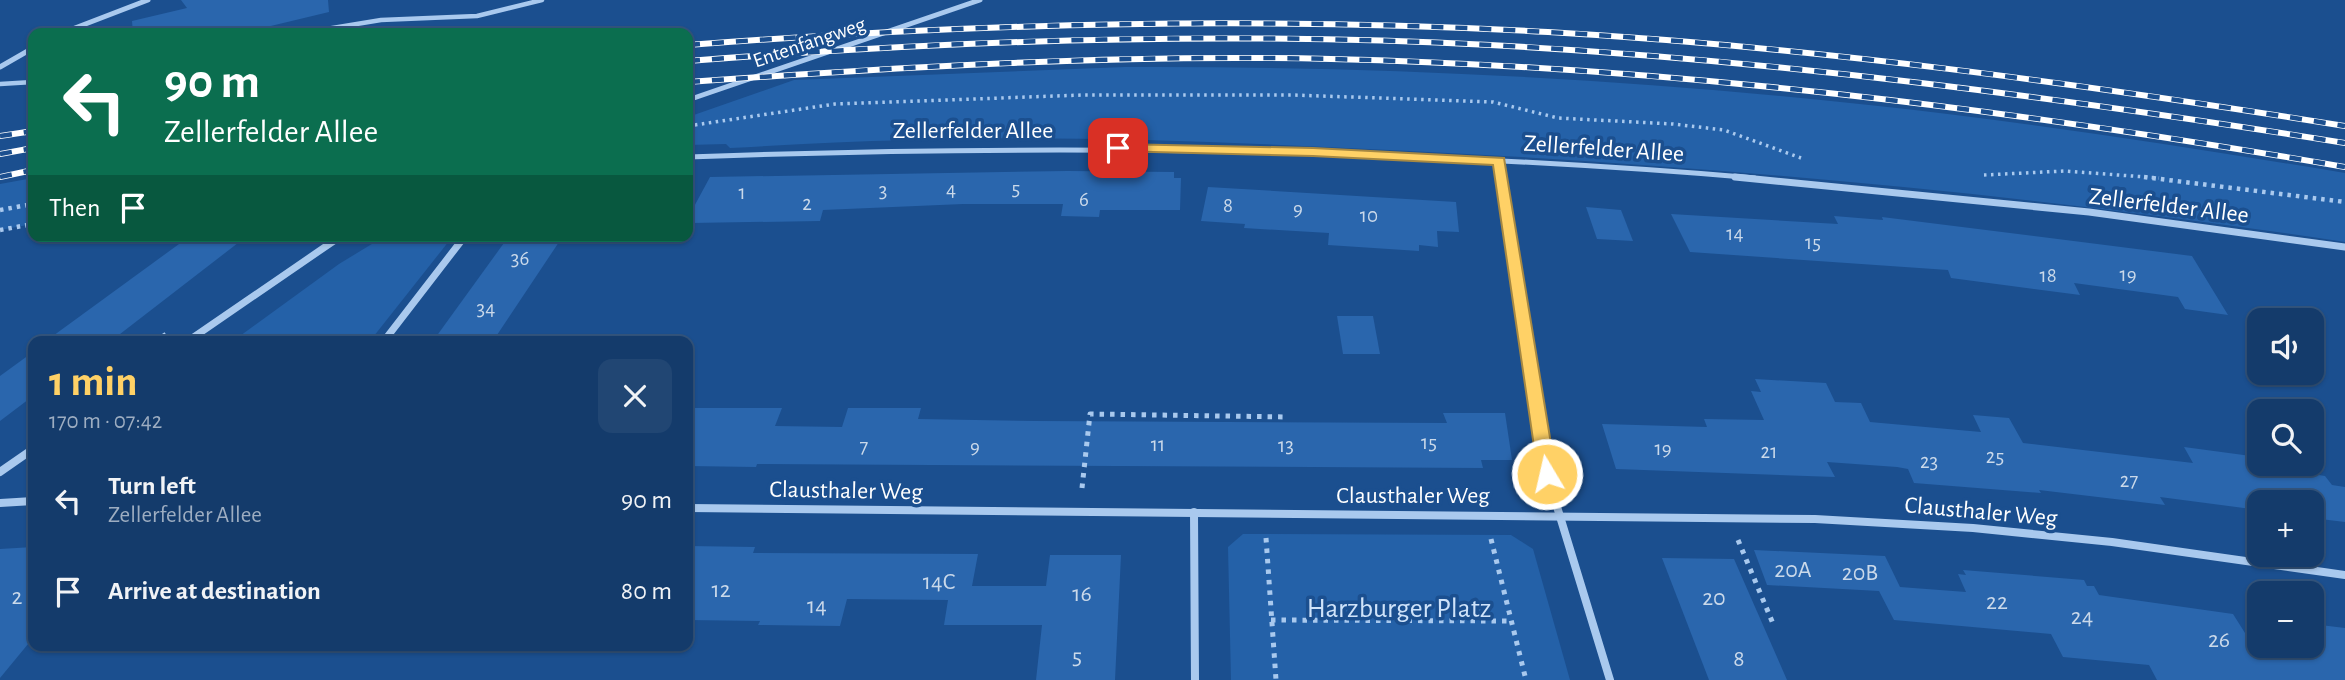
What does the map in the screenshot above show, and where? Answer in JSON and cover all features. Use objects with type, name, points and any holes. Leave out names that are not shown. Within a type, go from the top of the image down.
[{"type":"street","points":[[75,28],[148,0]]},
{"type":"street","name":"Entenfangweg","points":[[693,98],[980,0]]},
{"type":"street","points":[[0,67],[28,51]]},
{"type":"street","name":"Zellerfelder Allee","points":[[693,157],[892,150],[1118,148],[1313,152],[1499,161],[1872,189],[2097,214],[2345,247]]},
{"type":"street","points":[[1499,161],[1547,474],[1610,680]]},
{"type":"street","points":[[195,336],[332,242]]},
{"type":"street","points":[[388,336],[460,242]]},
{"type":"street","points":[[0,472],[28,452]]},
{"type":"street","points":[[0,503],[28,501]]},
{"type":"street","name":"Clausthaler Weg","points":[[693,508],[1728,517],[1973,528],[2112,542],[2345,575]]},
{"type":"street","points":[[1194,512],[1195,680]]},
{"type":"lane","points":[[332,28],[381,20],[477,16],[542,0]]},
{"type":"lane","points":[[0,83],[28,82]]},
{"type":"path","points":[[693,125],[835,104],[1083,95],[1293,95],[1493,102],[1558,118],[1673,124],[1724,130],[1805,159]]},
{"type":"path","points":[[1976,175],[2064,171],[2129,175],[2306,195],[2345,202]]},
{"type":"path","points":[[0,210],[28,205]]},
{"type":"path","points":[[0,230],[28,226]]},
{"type":"path","points":[[1080,511],[1090,414],[1288,416]]},
{"type":"path","points":[[1265,513],[1276,680]]},
{"type":"path","points":[[1485,514],[1526,680]]},
{"type":"path","points":[[1728,517],[1774,626]]},
{"type":"path","points":[[1271,620],[1511,621]]},
{"type":"green space","points":[[1125,67],[1405,71],[1591,81],[1869,105],[2108,136],[2345,173],[2345,242],[2107,209],[1988,196],[1749,173],[1509,156],[1270,144],[1089,139],[887,141],[730,148],[726,144],[693,145],[693,115],[794,80]]},
{"type":"green space","points":[[28,179],[28,225],[0,230],[0,184]]},
{"type":"green space","points":[[375,242],[448,242],[374,336],[240,336],[339,264]]},
{"type":"green space","name":"Harzburger Platz","points":[[1243,534],[1511,535],[1533,549],[1570,680],[1231,680],[1228,547]]},
{"type":"building","points":[[181,0],[328,0],[329,12],[262,28],[133,28],[132,21],[187,8]]},
{"type":"building","points":[[1067,171],[1174,172],[1174,178],[1181,178],[1180,210],[1100,210],[1099,217],[1061,216],[1063,204],[963,204],[823,210],[820,221],[693,223],[693,208],[710,177]]},
{"type":"building","points":[[1208,187],[1456,202],[1459,232],[1437,231],[1438,247],[1419,245],[1419,251],[1328,245],[1329,233],[1244,228],[1245,224],[1201,221]]},
{"type":"building","points":[[1586,207],[1621,210],[1633,241],[1597,239]]},
{"type":"building","points":[[1671,214],[1838,224],[1834,216],[1883,220],[1882,217],[2192,256],[2228,315],[2185,309],[2178,297],[2074,283],[2080,295],[1951,278],[1948,270],[1690,252]]},
{"type":"building","points":[[182,242],[239,242],[117,336],[53,336]]},
{"type":"building","points":[[505,242],[559,242],[496,336],[437,336]]},
{"type":"building","points":[[1337,316],[1373,316],[1380,354],[1343,354]]},
{"type":"building","points":[[28,356],[28,400],[0,421],[0,376]]},
{"type":"building","points":[[1755,379],[1826,383],[1835,402],[1861,403],[1870,422],[1981,432],[1973,415],[2009,418],[2023,443],[2193,463],[2184,447],[2247,455],[2247,476],[2324,476],[2332,485],[2345,487],[2345,522],[2324,519],[2324,490],[2247,490],[2247,508],[2160,497],[2165,505],[2039,490],[2041,493],[1914,483],[1908,469],[1827,462],[1835,477],[1616,469],[1602,424],[1707,427],[1704,419],[1764,420],[1751,391],[1761,392]]},
{"type":"building","points":[[693,408],[782,408],[775,426],[842,427],[848,408],[921,408],[918,419],[1037,421],[1447,423],[1443,413],[1505,413],[1512,460],[1481,460],[1483,468],[757,464],[756,467],[693,466]]},
{"type":"building","points":[[693,546],[755,547],[753,553],[978,554],[972,586],[1046,586],[1050,555],[1121,555],[1115,680],[1036,680],[1042,625],[944,625],[948,600],[847,599],[840,626],[758,625],[760,621],[693,620]]},
{"type":"building","points":[[28,547],[28,644],[0,678],[0,549]]},
{"type":"building","points":[[1754,550],[1885,556],[1900,587],[1966,592],[1958,574],[1966,575],[1963,570],[2084,580],[2087,586],[2094,586],[2099,595],[2233,614],[2247,633],[2247,658],[2324,658],[2324,625],[2345,628],[2345,680],[2157,680],[2149,665],[2063,657],[2051,634],[1894,620],[1879,591],[1767,585]]},
{"type":"building","points":[[1662,558],[1734,559],[1787,680],[1709,680]]},
{"type":"railway","points":[[693,45],[903,31],[1118,24],[1333,24],[1548,32],[1848,57],[2047,82],[2345,126]]},
{"type":"railway","points":[[693,61],[988,43],[1189,38],[1490,45],[1705,60],[1919,83],[2345,143]]},
{"type":"railway","points":[[693,82],[929,67],[1170,58],[1331,59],[1459,64],[1586,71],[1840,94],[2093,127],[2345,167]]},
{"type":"railway","points":[[0,136],[28,132]]},
{"type":"railway","points":[[0,154],[28,149]]},
{"type":"railway","points":[[0,177],[28,171]]},
{"type":"route","points":[[1118,148],[1313,152],[1499,161],[1547,474]]}]
